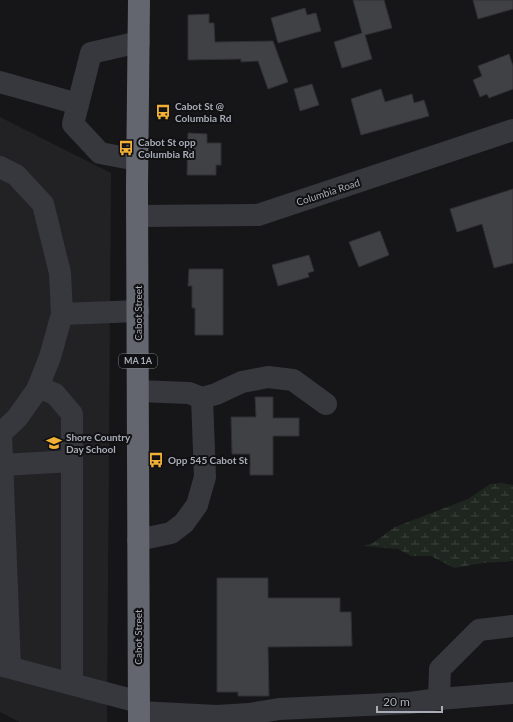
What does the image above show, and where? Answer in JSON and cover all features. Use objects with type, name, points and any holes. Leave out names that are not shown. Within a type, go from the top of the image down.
[{"type":"highway","name":"Cabot Street","points":[[139,0],[137,160],[139,712]]},
{"type":"street","points":[[137,160],[100,153],[73,124],[91,53],[139,42]]},
{"type":"street","points":[[0,82],[78,104]]},
{"type":"street","name":"Columbia Road","points":[[137,216],[258,215],[513,130]]},
{"type":"street","points":[[0,168],[16,174],[43,204],[60,273],[62,314],[50,357],[38,387],[17,418],[1,434],[5,666],[72,684],[139,712],[217,716],[249,714],[279,709],[410,704],[439,699],[513,693]]},
{"type":"street","points":[[62,314],[138,311]]},
{"type":"street","points":[[138,391],[189,393],[202,398],[216,394],[242,382],[268,377],[293,380],[326,404]]},
{"type":"street","points":[[38,387],[55,394],[72,414],[72,684]]},
{"type":"street","points":[[138,540],[171,533],[184,522],[197,505],[205,477],[202,398]]},
{"type":"street","points":[[2,465],[72,461]]},
{"type":"street","points":[[439,699],[440,669],[479,630],[513,626]]},
{"type":"shaded area","name":"Shore Country Day School","points":[[0,117],[111,173],[107,722],[20,722],[0,712]]},
{"type":"green space","points":[[502,483],[513,485],[513,561],[483,563],[454,568],[431,556],[411,556],[398,549],[363,546],[373,543],[395,527],[468,499],[490,484]]},
{"type":"building","points":[[353,0],[384,0],[392,28],[365,35],[372,59],[342,68],[334,42],[362,33]]},
{"type":"building","points":[[473,0],[513,0],[513,9],[478,19]]},
{"type":"building","points":[[305,8],[307,15],[316,13],[321,31],[278,43],[271,18]]},
{"type":"building","points":[[209,14],[209,23],[214,23],[215,42],[273,41],[288,82],[268,89],[258,61],[241,62],[241,59],[188,60],[188,15]]},
{"type":"building","points":[[509,54],[513,66],[513,89],[489,98],[487,94],[480,97],[473,80],[482,76],[478,66]]},
{"type":"building","points":[[312,84],[319,105],[300,111],[294,89]]},
{"type":"building","points":[[381,89],[385,102],[412,94],[414,103],[424,100],[429,116],[361,135],[351,99]]},
{"type":"building","points":[[188,133],[207,134],[207,143],[221,143],[221,165],[216,165],[216,175],[187,175]]},
{"type":"building","points":[[513,189],[513,263],[494,268],[482,224],[457,232],[450,209]]},
{"type":"building","points":[[380,231],[389,255],[359,267],[349,242]]},
{"type":"building","points":[[309,255],[314,271],[308,273],[309,277],[278,286],[272,265]]},
{"type":"building","points":[[189,269],[223,269],[223,335],[195,335],[195,308],[192,308],[192,286],[188,286]]},
{"type":"building","points":[[255,397],[273,397],[273,418],[299,418],[299,436],[273,436],[273,475],[250,475],[250,454],[232,454],[231,417],[256,417]]},
{"type":"building","points":[[217,578],[268,578],[268,598],[340,598],[340,612],[351,612],[352,646],[268,647],[269,696],[238,696],[238,692],[217,692]]},
{"type":"place","name":"Cabot St @ Columbia Rd","points":[[163,112]]},
{"type":"place","name":"Cabot St opp Columbia Rd","points":[[126,148]]},
{"type":"place","name":"Shore Country Day School","points":[[54,443]]},
{"type":"place","name":"Opp 545 Cabot St","points":[[156,460]]}]
